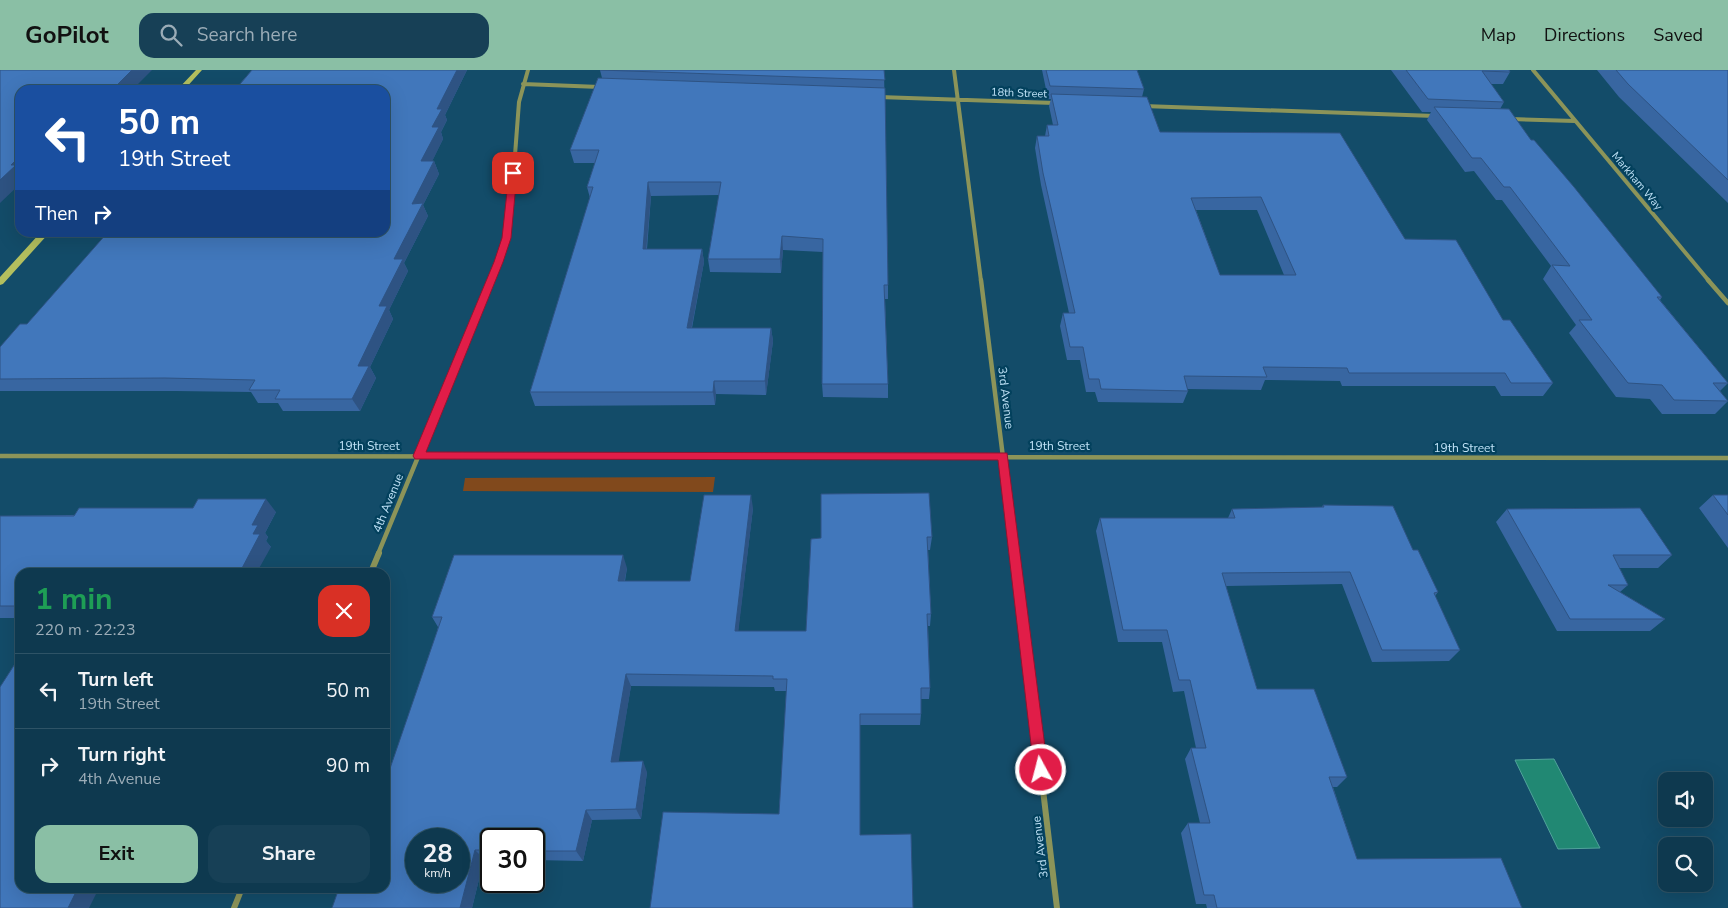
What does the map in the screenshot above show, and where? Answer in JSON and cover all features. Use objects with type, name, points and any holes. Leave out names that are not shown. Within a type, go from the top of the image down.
[{"type":"street","points":[[185,85],[199,70]]},
{"type":"street","name":"4th Avenue","points":[[373,568],[487,291],[506,238],[511,208],[518,118],[523,84],[528,70]]},
{"type":"street","name":"3rd Avenue","points":[[954,70],[1003,456],[1057,908]]},
{"type":"street","name":"Markham Way","points":[[1533,70],[1728,303]]},
{"type":"street","points":[[523,84],[602,87]]},
{"type":"street","name":"18th Street","points":[[878,97],[1056,103]]},
{"type":"street","points":[[1135,106],[1442,116]]},
{"type":"street","points":[[1501,118],[1575,121]]},
{"type":"street","points":[[0,282],[41,237]]},
{"type":"street","name":"19th Street","points":[[0,456],[1728,458]]},
{"type":"street","points":[[234,908],[240,893]]},
{"type":"shaded area","points":[[715,477],[713,492],[463,491],[465,478]]},
{"type":"shaded area","points":[[1554,759],[1600,848],[1558,849],[1515,760]]},
{"type":"building","points":[[0,70],[132,70],[117,85],[15,85],[15,161],[11,165],[15,166],[0,180]]},
{"type":"building","points":[[252,70],[457,70],[437,109],[442,109],[432,127],[439,127],[421,161],[434,161],[412,204],[423,203],[394,259],[403,259],[379,306],[387,306],[358,366],[369,366],[352,399],[275,399],[280,390],[249,390],[255,380],[165,378],[0,379],[0,347],[20,324],[27,324],[104,237],[390,237],[390,85],[239,85]]},
{"type":"building","points":[[600,70],[884,70],[885,80]]},
{"type":"building","points":[[1046,70],[1137,70],[1144,89],[1050,86]]},
{"type":"building","points":[[1406,70],[1509,70],[1510,72],[1482,71],[1504,102],[1428,99]]},
{"type":"building","points":[[1616,70],[1728,70],[1728,180],[1628,84]]},
{"type":"building","points":[[598,78],[885,88],[888,285],[884,285],[888,384],[822,384],[823,239],[782,236],[780,259],[708,259],[721,182],[648,182],[643,249],[702,249],[687,328],[771,328],[765,381],[714,381],[713,392],[530,392],[593,187],[587,187],[599,150],[570,150]]},
{"type":"building","points":[[1051,94],[1147,97],[1160,132],[1340,133],[1405,239],[1456,240],[1503,320],[1510,320],[1553,383],[1511,383],[1505,373],[1349,373],[1347,368],[1263,367],[1267,377],[1184,376],[1188,391],[1101,389],[1099,379],[1089,379],[1083,347],[1070,347],[1063,313],[1075,313],[1043,173],[1037,136],[1049,136],[1047,125],[1058,125]],"holes":[[[1261,197],[1296,275],[1220,275],[1191,198]]]},
{"type":"building","points":[[1434,107],[1509,109],[1531,140],[1534,140],[1574,187],[1662,297],[1657,297],[1728,383],[1713,383],[1728,401],[1674,400],[1662,385],[1628,383],[1579,320],[1592,320],[1552,265],[1570,266],[1510,187],[1504,187],[1481,158],[1472,158]]},
{"type":"building","points":[[929,493],[932,537],[927,537],[931,614],[927,614],[930,688],[921,688],[921,714],[860,714],[860,835],[911,834],[913,908],[650,908],[663,812],[779,814],[787,679],[773,679],[773,676],[626,674],[611,762],[643,761],[636,809],[586,810],[576,851],[545,851],[545,828],[480,828],[480,850],[475,850],[470,869],[470,828],[405,828],[405,893],[464,893],[460,908],[332,908],[337,893],[390,893],[390,768],[442,617],[432,617],[454,555],[623,555],[618,581],[690,581],[704,495],[751,495],[735,631],[806,631],[811,539],[821,538],[821,494]]},
{"type":"building","points":[[1713,495],[1728,495],[1728,515]]},
{"type":"building","points":[[198,499],[266,499],[252,525],[258,525],[253,534],[260,534],[242,568],[15,568],[15,606],[0,606],[0,516],[74,516],[79,508],[193,508]]},
{"type":"building","points":[[1323,505],[1393,506],[1413,550],[1418,550],[1438,592],[1434,593],[1460,650],[1382,650],[1350,572],[1222,573],[1257,689],[1314,689],[1347,777],[1329,777],[1357,859],[1501,858],[1522,908],[1217,908],[1214,895],[1204,895],[1188,823],[1210,823],[1191,748],[1206,748],[1190,680],[1179,680],[1167,630],[1123,630],[1100,518],[1235,518],[1232,509],[1324,507]]},
{"type":"building","points":[[1640,508],[1672,555],[1613,555],[1628,585],[1608,585],[1665,619],[1570,619],[1507,509]]},
{"type":"building","points":[[15,664],[15,893],[76,893],[68,908],[0,908],[0,687]]},
{"type":"route","points":[[513,173],[511,208],[506,238],[480,308],[419,456],[1003,456],[1041,770]]}]
